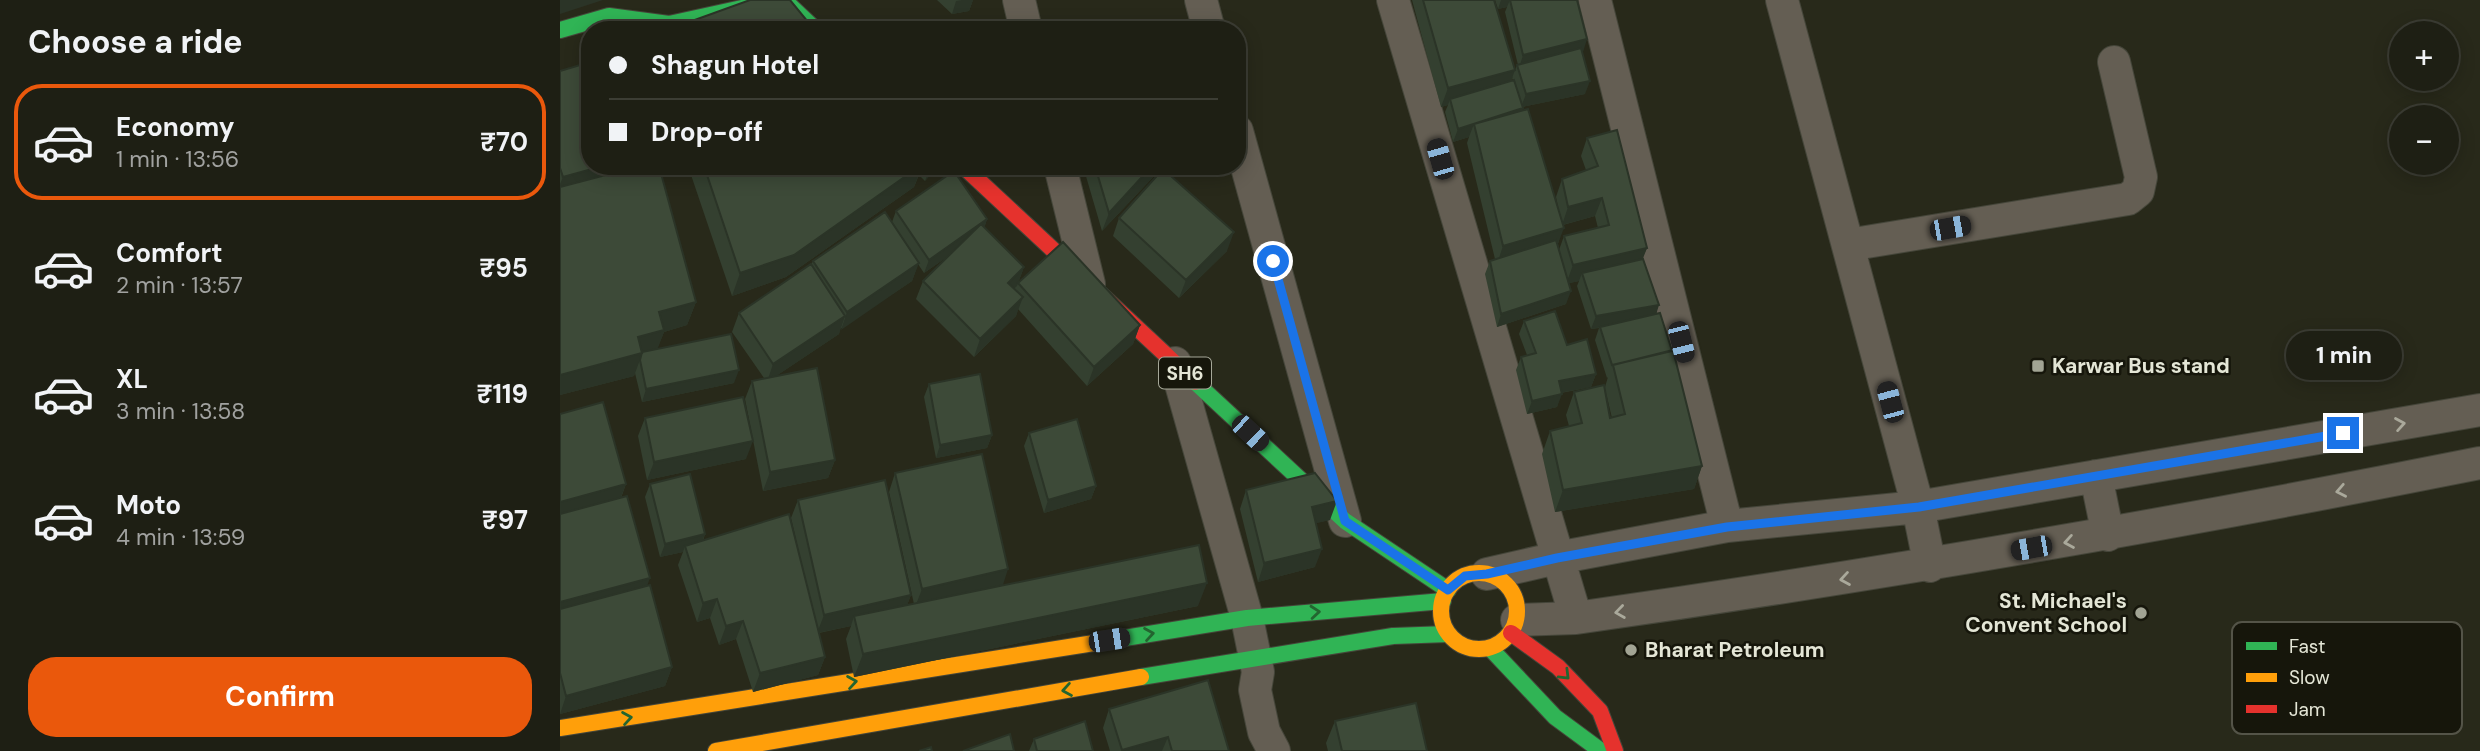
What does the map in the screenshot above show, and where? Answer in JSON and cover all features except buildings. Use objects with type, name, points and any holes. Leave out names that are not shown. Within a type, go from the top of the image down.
[{"type":"street","points":[[690,21],[776,0]]},
{"type":"street","points":[[784,0],[806,21]]},
{"type":"street","points":[[1019,0],[1024,21]]},
{"type":"street","points":[[1201,0],[1207,21]]},
{"type":"street","points":[[1393,0],[1576,618]]},
{"type":"street","points":[[1595,0],[1727,527]]},
{"type":"street","points":[[1782,0],[1919,507],[1930,566]]},
{"type":"street","points":[[592,21],[609,16],[634,21]]},
{"type":"street","points":[[560,30],[581,24]]},
{"type":"street","points":[[1848,245],[2128,199],[2138,191],[2141,177],[2114,62]]},
{"type":"street","points":[[1246,164],[1345,521]]},
{"type":"street","name":"SH6","points":[[973,175],[1345,521],[1416,567],[1445,595]]},
{"type":"street","points":[[1062,175],[1089,284]]},
{"type":"street","points":[[1175,363],[1247,618],[1256,665],[1255,690],[1261,722],[1274,750]]},
{"type":"street","points":[[1487,574],[1507,586],[1514,596],[1517,608],[1514,626],[1498,645],[1479,650],[1467,648],[1448,634],[1441,612],[1445,595],[1465,576],[1727,527],[1919,507],[2480,410]]},
{"type":"street","points":[[1514,626],[1930,566],[2108,535],[2480,463]]},
{"type":"street","points":[[2096,476],[2108,535]]},
{"type":"street","points":[[561,735],[1247,618],[1445,595]]},
{"type":"street","points":[[1514,626],[1600,711],[1615,751]]},
{"type":"street","points":[[716,751],[1256,665],[1392,636],[1448,634]]},
{"type":"street","points":[[1490,648],[1531,696],[1577,737],[1601,751]]},
{"type":"traffic: fast","points":[[784,0],[806,21]]},
{"type":"traffic: fast","points":[[683,21],[756,5]]},
{"type":"traffic: fast","points":[[592,21],[609,16],[646,21]]},
{"type":"traffic: fast","points":[[560,30],[581,24]]},
{"type":"traffic: fast","points":[[1195,382],[1345,521],[1448,590]]},
{"type":"traffic: fast","points":[[1094,643],[1247,618],[1443,601]]},
{"type":"traffic: fast","points":[[1141,677],[1393,636],[1448,634]]},
{"type":"traffic: fast","points":[[1490,648],[1555,717],[1601,751]]},
{"type":"traffic: slow","points":[[1479,573],[1493,576],[1506,584],[1514,597],[1517,611],[1514,625],[1506,638],[1493,646],[1479,649],[1465,646],[1452,638],[1444,625],[1441,611],[1444,597],[1452,584],[1465,576],[1479,573]]},
{"type":"traffic: slow","points":[[560,728],[1094,643]]},
{"type":"traffic: slow","points":[[716,751],[1141,677]]},
{"type":"traffic: jam","points":[[973,175],[1195,382]]},
{"type":"traffic: jam","points":[[1511,633],[1558,667],[1600,711],[1615,751]]},
{"type":"place","name":"Karwar Bus stand","points":[[2038,366]]},
{"type":"place","name":"St. Michael's Convent School","points":[[2141,613]]},
{"type":"place","name":"Bharat Petroleum","points":[[1631,650]]},
{"type":"route","points":[[1273,261],[1345,521],[1448,590],[1455,582],[1476,573],[1487,574],[1557,558],[1727,527],[1919,507],[2343,433]]}]
